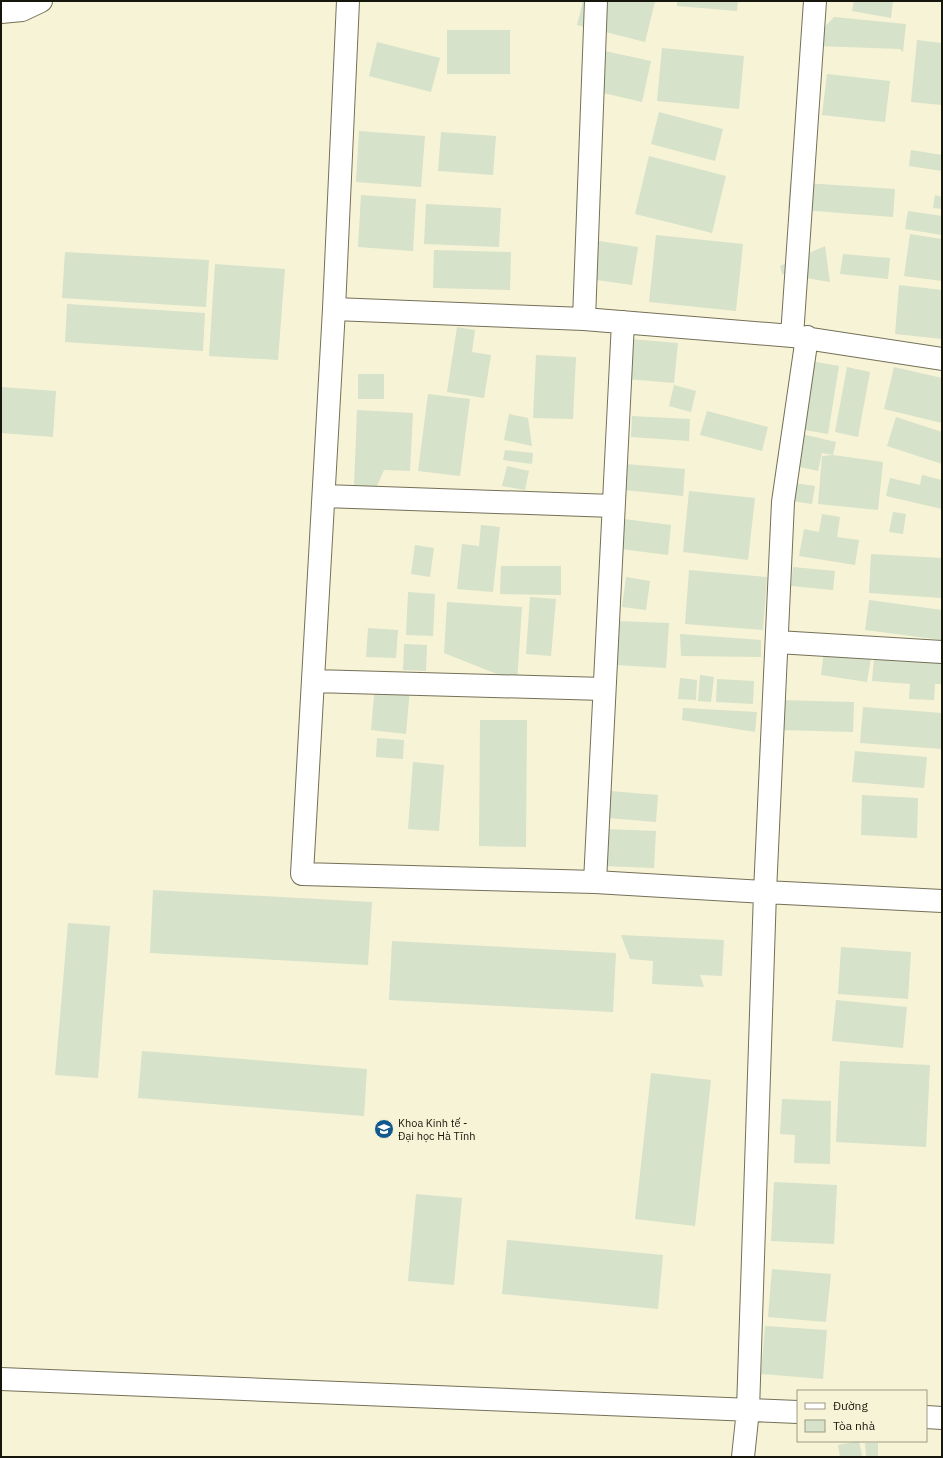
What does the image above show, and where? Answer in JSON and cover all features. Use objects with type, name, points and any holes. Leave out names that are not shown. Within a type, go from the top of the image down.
[{"type":"street","points":[[1,12],[22,10],[41,1]]},
{"type":"street","points":[[348,1],[334,309],[302,874],[595,882],[942,901]]},
{"type":"street","points":[[584,320],[596,1]]},
{"type":"street","points":[[743,1457],[748,1410],[765,892],[783,502],[800,337],[815,1]]},
{"type":"street","points":[[334,309],[623,322],[800,337],[942,359]]},
{"type":"street","points":[[595,882],[623,322]]},
{"type":"street","points":[[324,496],[614,506]]},
{"type":"street","points":[[777,642],[942,652]]},
{"type":"street","points":[[313,681],[604,688]]},
{"type":"street","points":[[1,1379],[797,1412]]},
{"type":"street","points":[[927,1417],[942,1418]]},
{"type":"building","points":[[583,1],[655,2],[645,42],[577,25]]},
{"type":"building","points":[[677,1],[738,1],[737,11],[677,6]]},
{"type":"building","points":[[854,1],[893,1],[891,18],[852,11]]},
{"type":"building","points":[[834,17],[906,24],[903,52],[900,49],[817,46],[822,30]]},
{"type":"building","points":[[447,30],[510,30],[510,74],[447,74]]},
{"type":"building","points":[[917,40],[942,43],[942,105],[911,102]]},
{"type":"building","points":[[377,42],[440,58],[431,92],[369,76]]},
{"type":"building","points":[[591,48],[651,61],[642,102],[582,88]]},
{"type":"building","points":[[662,48],[744,56],[739,109],[657,101]]},
{"type":"building","points":[[827,74],[890,81],[885,122],[822,115]]},
{"type":"building","points":[[659,112],[723,129],[715,161],[651,144]]},
{"type":"building","points":[[359,131],[425,136],[421,187],[356,182]]},
{"type":"building","points":[[441,132],[496,136],[493,175],[438,171]]},
{"type":"building","points":[[911,150],[942,155],[942,171],[909,166]]},
{"type":"building","points":[[649,156],[726,176],[712,233],[635,214]]},
{"type":"building","points":[[790,182],[895,189],[893,217],[788,209]]},
{"type":"building","points":[[361,195],[416,199],[413,251],[358,247]]},
{"type":"building","points":[[935,195],[942,197],[942,209],[933,208]]},
{"type":"building","points":[[426,204],[501,208],[499,247],[424,244]]},
{"type":"building","points":[[908,211],[942,216],[942,235],[905,229]]},
{"type":"building","points":[[910,234],[942,239],[942,281],[904,276]]},
{"type":"building","points":[[656,235],[743,244],[736,311],[649,302]]},
{"type":"building","points":[[587,239],[638,247],[632,285],[582,278]]},
{"type":"building","points":[[825,246],[830,282],[782,274],[780,266]]},
{"type":"building","points":[[434,250],[511,252],[510,290],[433,288]]},
{"type":"building","points":[[65,252],[209,260],[206,307],[62,298]]},
{"type":"building","points":[[843,254],[890,258],[888,279],[840,274]]},
{"type":"building","points":[[215,264],[285,269],[278,360],[209,356]]},
{"type":"building","points":[[899,285],[942,290],[942,339],[895,334]]},
{"type":"building","points":[[67,304],[205,313],[203,351],[65,342]]},
{"type":"building","points":[[457,327],[475,330],[472,352],[491,355],[484,398],[447,392]]},
{"type":"building","points":[[619,338],[678,343],[674,383],[615,378]]},
{"type":"building","points":[[536,355],[576,357],[573,419],[533,418]]},
{"type":"building","points":[[810,361],[839,366],[828,434],[799,429]]},
{"type":"building","points":[[847,367],[870,372],[858,437],[835,432]]},
{"type":"building","points":[[894,367],[942,378],[942,423],[884,409]]},
{"type":"building","points":[[358,374],[384,374],[384,399],[358,399]]},
{"type":"building","points":[[674,385],[696,391],[691,412],[669,406]]},
{"type":"building","points":[[1,387],[56,391],[53,437],[1,433]]},
{"type":"building","points":[[428,394],[470,399],[460,476],[418,471]]},
{"type":"building","points":[[357,410],[413,413],[410,471],[384,470],[376,488],[354,487]]},
{"type":"building","points":[[707,411],[768,427],[762,451],[700,435]]},
{"type":"building","points":[[509,414],[528,418],[532,446],[504,440]]},
{"type":"building","points":[[632,416],[690,419],[689,441],[631,437]]},
{"type":"building","points":[[896,417],[942,432],[942,464],[887,446]]},
{"type":"building","points":[[802,434],[836,442],[833,455],[822,453],[818,471],[795,466]]},
{"type":"building","points":[[505,450],[533,453],[532,464],[503,460]]},
{"type":"building","points":[[833,455],[883,462],[878,510],[818,504],[822,456]]},
{"type":"building","points":[[626,464],[685,469],[683,496],[624,490]]},
{"type":"building","points":[[507,466],[529,471],[525,490],[502,486]]},
{"type":"building","points":[[922,475],[942,480],[942,509],[886,496],[890,478],[920,485]]},
{"type":"building","points":[[794,483],[815,486],[812,504],[791,501]]},
{"type":"building","points":[[689,491],[755,498],[748,560],[683,552]]},
{"type":"building","points":[[893,512],[906,514],[903,534],[889,532]]},
{"type":"building","points":[[822,514],[840,517],[837,537],[859,540],[855,565],[799,556],[804,529],[819,532]]},
{"type":"building","points":[[608,517],[671,525],[668,555],[605,547]]},
{"type":"building","points":[[481,525],[500,527],[493,592],[457,589],[462,544],[479,546]]},
{"type":"building","points":[[415,545],[434,548],[430,577],[411,574]]},
{"type":"building","points":[[871,554],[942,558],[941,598],[869,593]]},
{"type":"building","points":[[501,566],[561,566],[561,595],[500,594]]},
{"type":"building","points":[[793,567],[835,571],[833,590],[791,586]]},
{"type":"building","points":[[689,570],[767,577],[763,630],[685,624]]},
{"type":"building","points":[[626,577],[650,581],[646,610],[622,607]]},
{"type":"building","points":[[408,592],[435,594],[433,636],[406,635]]},
{"type":"building","points":[[530,597],[556,599],[551,656],[526,654]]},
{"type":"building","points":[[869,600],[942,610],[942,640],[865,630]]},
{"type":"building","points":[[447,602],[522,607],[517,682],[444,653]]},
{"type":"building","points":[[618,621],[669,623],[666,668],[616,665]]},
{"type":"building","points":[[368,628],[398,630],[396,658],[366,657]]},
{"type":"building","points":[[680,634],[761,640],[761,657],[681,656]]},
{"type":"building","points":[[404,644],[427,645],[426,671],[403,670]]},
{"type":"building","points":[[824,651],[871,658],[867,682],[821,675]]},
{"type":"building","points":[[874,658],[942,663],[942,684],[935,684],[934,700],[909,699],[910,684],[872,681]]},
{"type":"building","points":[[700,675],[714,677],[711,702],[698,701]]},
{"type":"building","points":[[680,678],[697,680],[696,700],[678,699]]},
{"type":"building","points":[[717,679],[754,681],[753,704],[716,702]]},
{"type":"building","points":[[375,685],[410,689],[406,734],[371,730]]},
{"type":"building","points":[[780,700],[854,702],[853,732],[779,730]]},
{"type":"building","points":[[863,707],[942,713],[942,749],[860,743]]},
{"type":"building","points":[[683,708],[757,712],[755,732],[682,720]]},
{"type":"building","points":[[480,720],[527,720],[526,847],[479,846]]},
{"type":"building","points":[[377,738],[404,740],[403,759],[376,757]]},
{"type":"building","points":[[855,751],[927,757],[924,788],[852,782]]},
{"type":"building","points":[[413,762],[444,765],[439,831],[408,829]]},
{"type":"building","points":[[610,791],[658,795],[656,822],[608,818]]},
{"type":"building","points":[[862,795],[918,798],[917,838],[861,835]]},
{"type":"building","points":[[605,829],[656,831],[654,868],[603,866]]},
{"type":"building","points":[[153,890],[372,902],[368,965],[150,953]]},
{"type":"building","points":[[68,923],[110,926],[98,1078],[55,1075]]},
{"type":"building","points":[[621,935],[724,940],[722,976],[700,975],[704,987],[652,984],[653,961],[630,959]]},
{"type":"building","points":[[392,941],[616,953],[613,1012],[389,1000]]},
{"type":"building","points":[[841,947],[911,952],[908,999],[838,994]]},
{"type":"building","points":[[836,1000],[907,1007],[903,1048],[832,1041]]},
{"type":"building","points":[[142,1051],[367,1069],[364,1116],[138,1098]]},
{"type":"building","points":[[840,1061],[930,1065],[926,1147],[836,1142]]},
{"type":"building","points":[[651,1073],[711,1080],[695,1226],[635,1219]]},
{"type":"building","points":[[782,1099],[831,1101],[830,1164],[794,1163],[795,1135],[780,1134]]},
{"type":"building","points":[[774,1182],[837,1185],[834,1244],[771,1241]]},
{"type":"building","points":[[416,1194],[462,1198],[454,1285],[408,1281]]},
{"type":"building","points":[[507,1240],[663,1255],[658,1309],[502,1294]]},
{"type":"building","points":[[772,1269],[831,1274],[826,1322],[768,1317]]},
{"type":"building","points":[[765,1326],[827,1330],[823,1379],[761,1374]]},
{"type":"building","points":[[859,1442],[862,1456],[840,1457],[838,1445]]},
{"type":"building","points":[[865,1443],[878,1443],[878,1456],[866,1456]]},
{"type":"place","name":"Khoa Kinh tế - Đại học Hà Tĩnh","points":[[384,1129]]}]
